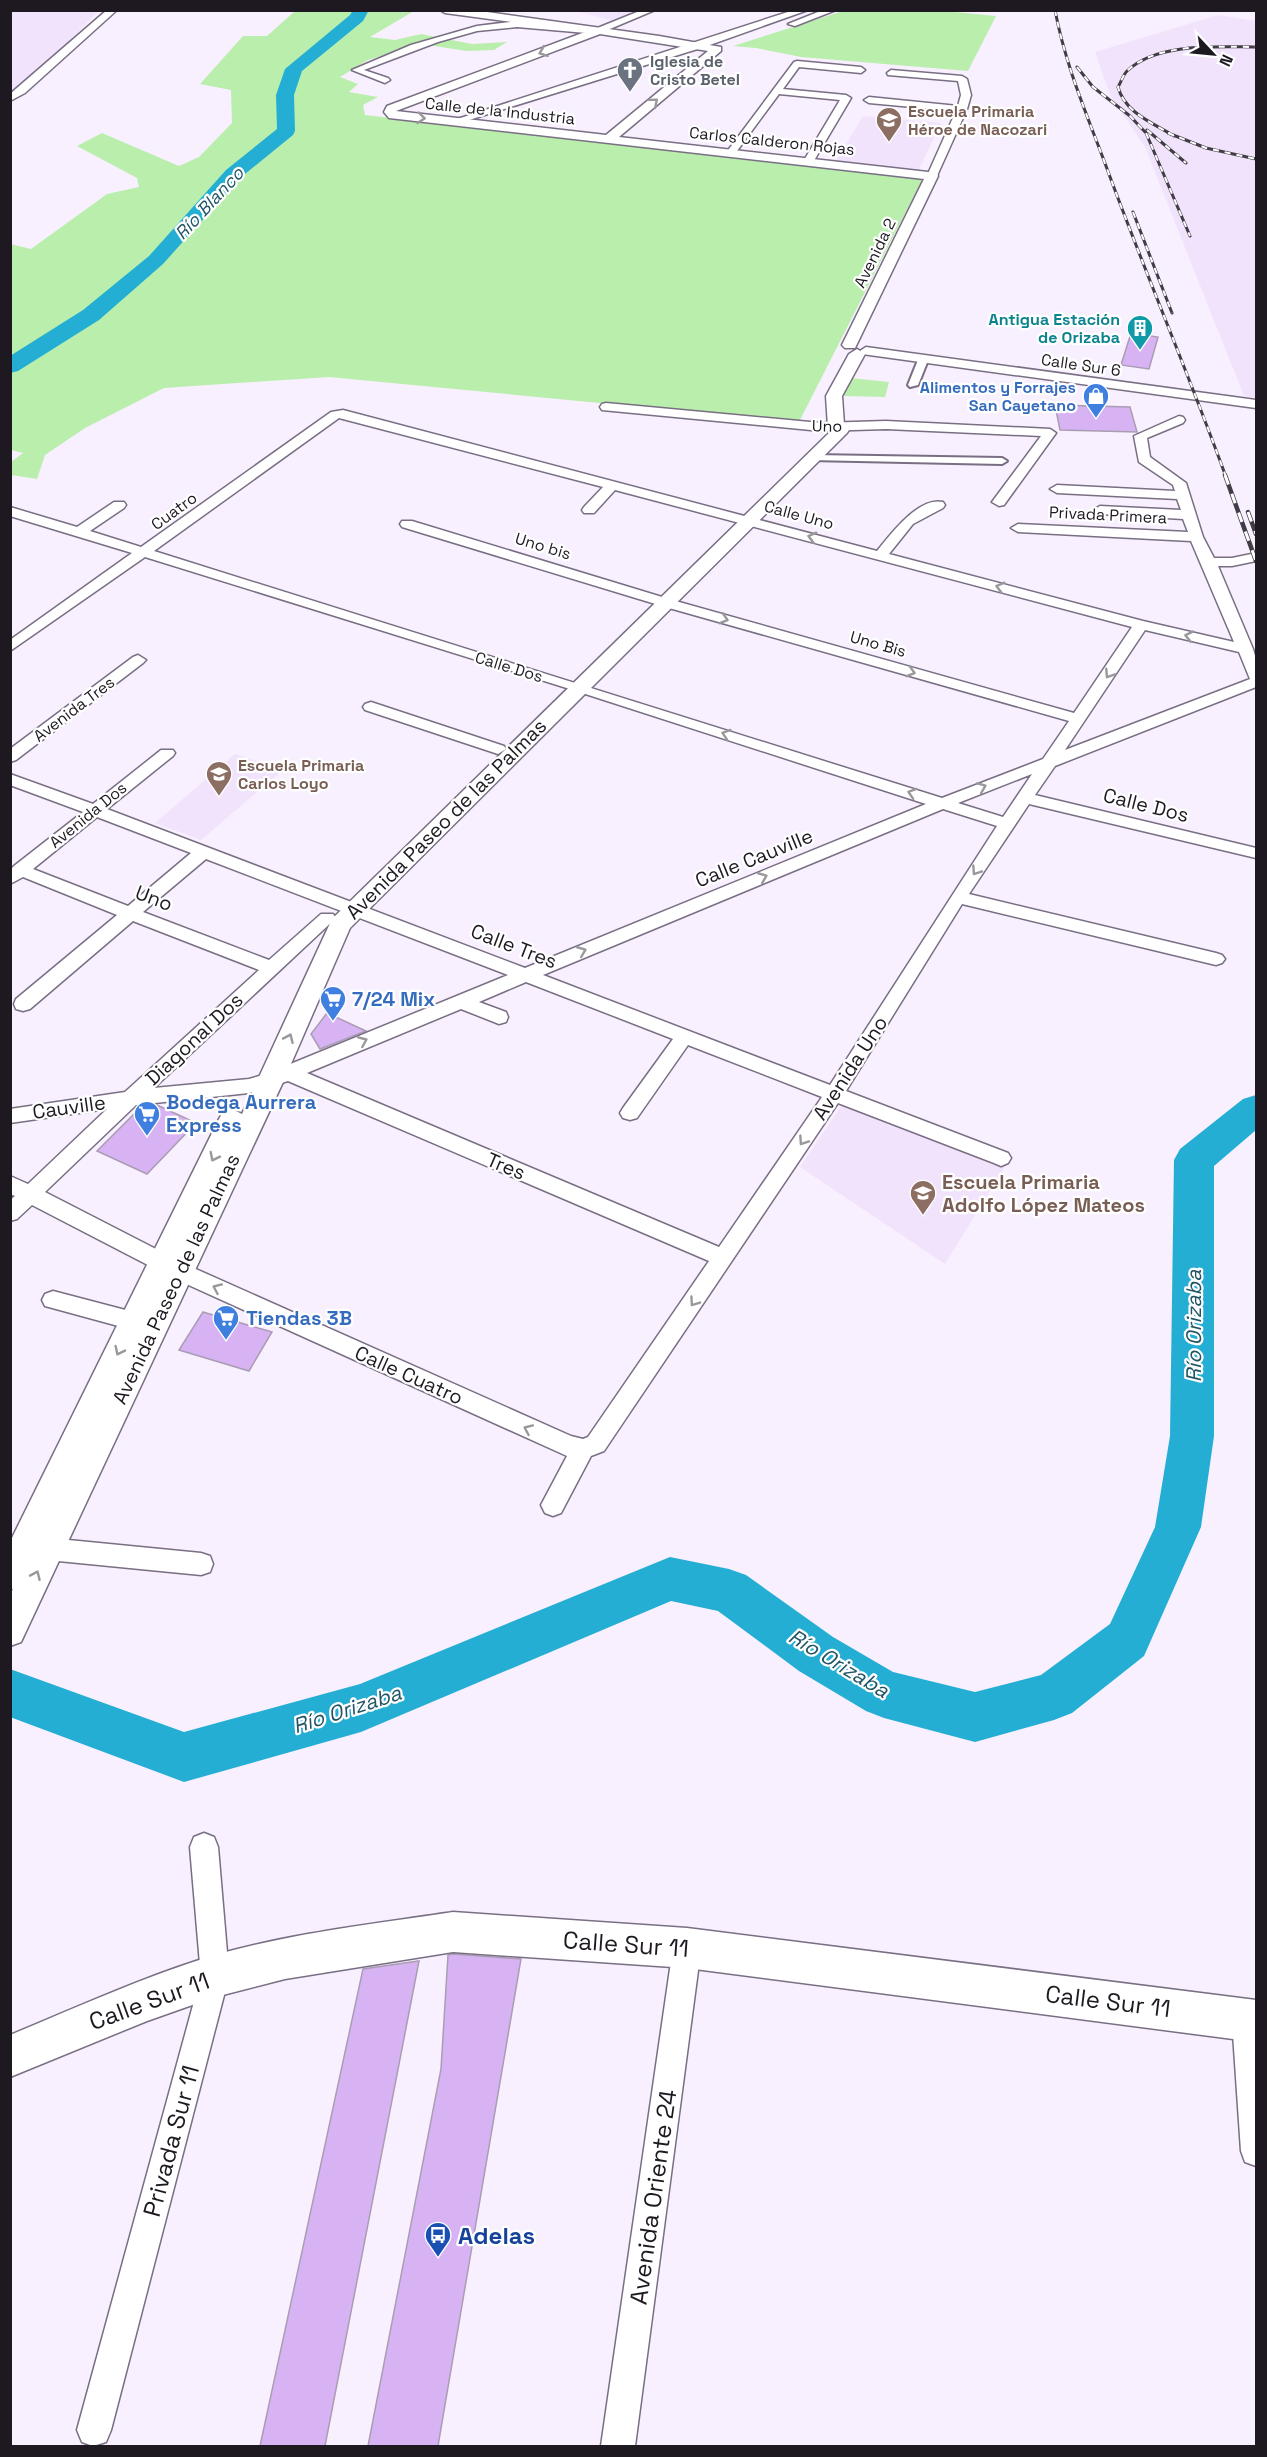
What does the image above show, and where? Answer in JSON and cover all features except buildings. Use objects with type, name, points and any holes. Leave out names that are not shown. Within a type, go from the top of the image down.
[{"type":"main road","name":"Calle Sur 11","points":[[10,2056],[147,2000],[215,1976],[285,1959],[453,1932],[687,1948],[1252,2020]]},
{"type":"street","points":[[10,98],[22,91],[112,10]]},
{"type":"street","points":[[445,10],[717,49]]},
{"type":"street","points":[[502,19],[525,10]]},
{"type":"street","points":[[385,80],[356,70],[405,50],[487,27],[517,24],[568,30],[594,30],[651,10]]},
{"type":"street","points":[[453,122],[701,45],[804,10]]},
{"type":"street","points":[[609,139],[717,49],[832,10]]},
{"type":"street","name":"Calle de la Industria","points":[[594,30],[391,109],[390,112],[393,115],[609,139]]},
{"type":"street","points":[[732,153],[797,64],[861,70]]},
{"type":"street","points":[[891,73],[962,80],[966,95],[962,110],[932,176]]},
{"type":"street","points":[[776,91],[846,98],[808,162]]},
{"type":"street","points":[[869,100],[962,110]]},
{"type":"street","name":"Carlos Calderon Rojas","points":[[609,139],[932,176]]},
{"type":"street","name":"Avenida 2","points":[[855,351],[932,176]]},
{"type":"street","points":[[828,427],[834,396],[855,351]]},
{"type":"street","name":"Calle Sur 6","points":[[855,351],[1257,404]]},
{"type":"street","points":[[913,385],[922,360]]},
{"type":"street","name":"Uno","points":[[606,407],[828,427],[886,425],[1050,433],[999,502]]},
{"type":"street","name":"Calle Uno","points":[[344,414],[1141,625],[1246,649]]},
{"type":"street","name":"Cuatro","points":[[10,647],[18,634],[143,553],[335,415],[344,414]]},
{"type":"street","points":[[1179,420],[1140,436],[1144,459],[1179,483],[1196,537],[1209,562],[1257,676]]},
{"type":"street","name":"Avenida Paseo de las Palmas","points":[[340,909],[662,601],[744,519],[828,427],[842,430],[744,519]]},
{"type":"street","points":[[813,458],[1002,461]]},
{"type":"street","points":[[589,510],[613,484]]},
{"type":"street","points":[[1058,489],[1183,495]]},
{"type":"street","points":[[78,533],[118,505]]},
{"type":"street","points":[[881,555],[908,521],[938,505]]},
{"type":"street","points":[[1100,510],[1190,515]]},
{"type":"street","name":"Calle Dos","points":[[10,512],[1007,824]]},
{"type":"street","name":"Uno bis","points":[[407,524],[435,526],[662,601]]},
{"type":"street","name":"Privada Primera","points":[[1018,528],[1196,537]]},
{"type":"street","points":[[1209,562],[1232,562],[1257,557]]},
{"type":"street","name":"Uno Bis","points":[[662,601],[1079,719]]},
{"type":"street","name":"Avenida Uno","points":[[553,1505],[583,1449],[596,1444],[724,1258],[834,1094],[958,897],[1141,625]]},
{"type":"street","name":"Avenida Tres","points":[[10,757],[138,660]]},
{"type":"street","name":"Calle Cauville","points":[[269,1080],[1052,759],[1257,682]]},
{"type":"street","name":"Avenida Paseo de las Palmas","points":[[11,1630],[171,1266],[269,1080],[340,924],[340,909],[498,749],[572,686]]},
{"type":"street","points":[[371,707],[498,749]]},
{"type":"street","name":"Avenida Dos","points":[[15,874],[167,753]]},
{"type":"street","name":"Calle Tres","points":[[10,779],[204,851],[340,909],[685,1036],[1001,1158]]},
{"type":"street","name":"Calle Dos","points":[[1026,798],[1257,853]]},
{"type":"street","points":[[23,1004],[204,851]]},
{"type":"street","name":"Uno","points":[[15,874],[132,913],[271,968]]},
{"type":"street","points":[[958,897],[1216,959]]},
{"type":"street","name":"Diagonal Dos","points":[[10,1213],[271,968],[340,909]]},
{"type":"street","points":[[458,1001],[499,1017]]},
{"type":"street","points":[[630,1113],[685,1036]]},
{"type":"street","name":"Cauville","points":[[10,1116],[269,1080]]},
{"type":"street","name":"Tres","points":[[269,1080],[724,1258]]},
{"type":"street","name":"Calle Cuatro","points":[[10,1184],[171,1266],[568,1446],[583,1449]]},
{"type":"street","name":"Avenida Paseo de las Palmas","points":[[10,1576],[133,1321],[171,1266]]},
{"type":"street","points":[[53,1300],[133,1321]]},
{"type":"street","points":[[48,1549],[201,1564]]},
{"type":"street","name":"Privada Sur 11","points":[[94,2430],[215,1976],[204,1847]]},
{"type":"street","name":"Avenida Oriente 24","points":[[618,2446],[687,1948]]},
{"type":"street","points":[[1252,2020],[1257,2151]]},
{"type":"shaded area","points":[[11,11],[99,11],[20,89],[11,93]]},
{"type":"shaded area","points":[[576,11],[647,11],[618,22]]},
{"type":"shaded area","points":[[1218,15],[1256,21],[1256,398],[1244,396],[1145,147],[1110,95],[1095,52]]},
{"type":"shaded area","name":"Escuela Primaria Héroe de Nacozari","points":[[863,116],[941,123],[918,172],[835,162]]},
{"type":"shaded area","name":"Escuela Primaria Carlos Loyo","points":[[235,754],[283,770],[201,840],[155,823]]},
{"type":"shaded area","name":"Escuela Primaria Adolfo López Mateos","points":[[844,1102],[1006,1165],[945,1264],[800,1167]]},
{"type":"green space","points":[[934,10],[996,16],[968,71],[801,57],[733,46],[843,11]]},
{"type":"green space","points":[[295,11],[414,11],[370,37],[395,40],[421,34],[472,44],[507,42],[494,50],[466,51],[422,44],[368,60],[340,77],[358,84],[349,92],[378,97],[363,105],[365,115],[923,178],[799,422],[329,377],[164,388],[85,428],[45,455],[37,479],[11,475],[11,462],[23,453],[11,450],[10,244],[31,249],[107,194],[139,187],[137,178],[77,146],[102,133],[179,166],[199,157],[232,123],[231,90],[200,84],[243,36],[267,36]]},
{"type":"green space","points":[[851,378],[889,382],[885,397],[844,396]]},
{"type":"waterway","name":"Río Blanco","points":[[10,366],[91,315],[156,260],[233,174],[286,131],[285,95],[294,69],[357,18],[361,10]]},
{"type":"waterway","name":"Río Orizaba","points":[[10,1693],[184,1757],[361,1708],[670,1579],[729,1591],[816,1654],[884,1694],[975,1717],[1054,1696],[1127,1640],[1178,1527],[1192,1436],[1194,1160],[1256,1109]]},
{"type":"railway","points":[[1055,10],[1059,30],[1084,108],[1226,477]]},
{"type":"railway","points":[[1171,134],[1133,111],[1127,104],[1118,87],[1127,71],[1154,55],[1171,51],[1206,47],[1256,47]]},
{"type":"railway","points":[[1077,67],[1093,87],[1130,116],[1146,133],[1190,236]]},
{"type":"railway","points":[[1147,130],[1186,163]]},
{"type":"railway","points":[[1171,134],[1206,148],[1256,159]]},
{"type":"railway","points":[[1133,212],[1172,313]]},
{"type":"railway","points":[[1225,475],[1256,561]]},
{"type":"railway","points":[[1248,512],[1256,534]]},
{"type":"place","name":"Iglesia de Cristo Betel","points":[[630,93]]},
{"type":"place","name":"Escuela Primaria Héroe de Nacozari","points":[[889,143]]},
{"type":"place","name":"Antigua Estación de Orizaba","points":[[1140,351]]},
{"type":"place","name":"Alimentos y Forrajes San Cayetano","points":[[1096,419]]},
{"type":"place","name":"Escuela Primaria Carlos Loyo","points":[[219,797]]},
{"type":"place","name":"7/24 Mix","points":[[333,1022]]},
{"type":"place","name":"Bodega Aurrera Express","points":[[147,1137]]},
{"type":"place","name":"Escuela Primaria Adolfo López Mateos","points":[[923,1216]]},
{"type":"place","name":"Tiendas 3B","points":[[226,1341]]},
{"type":"place","name":"Adelas","points":[[438,2258]]}]
